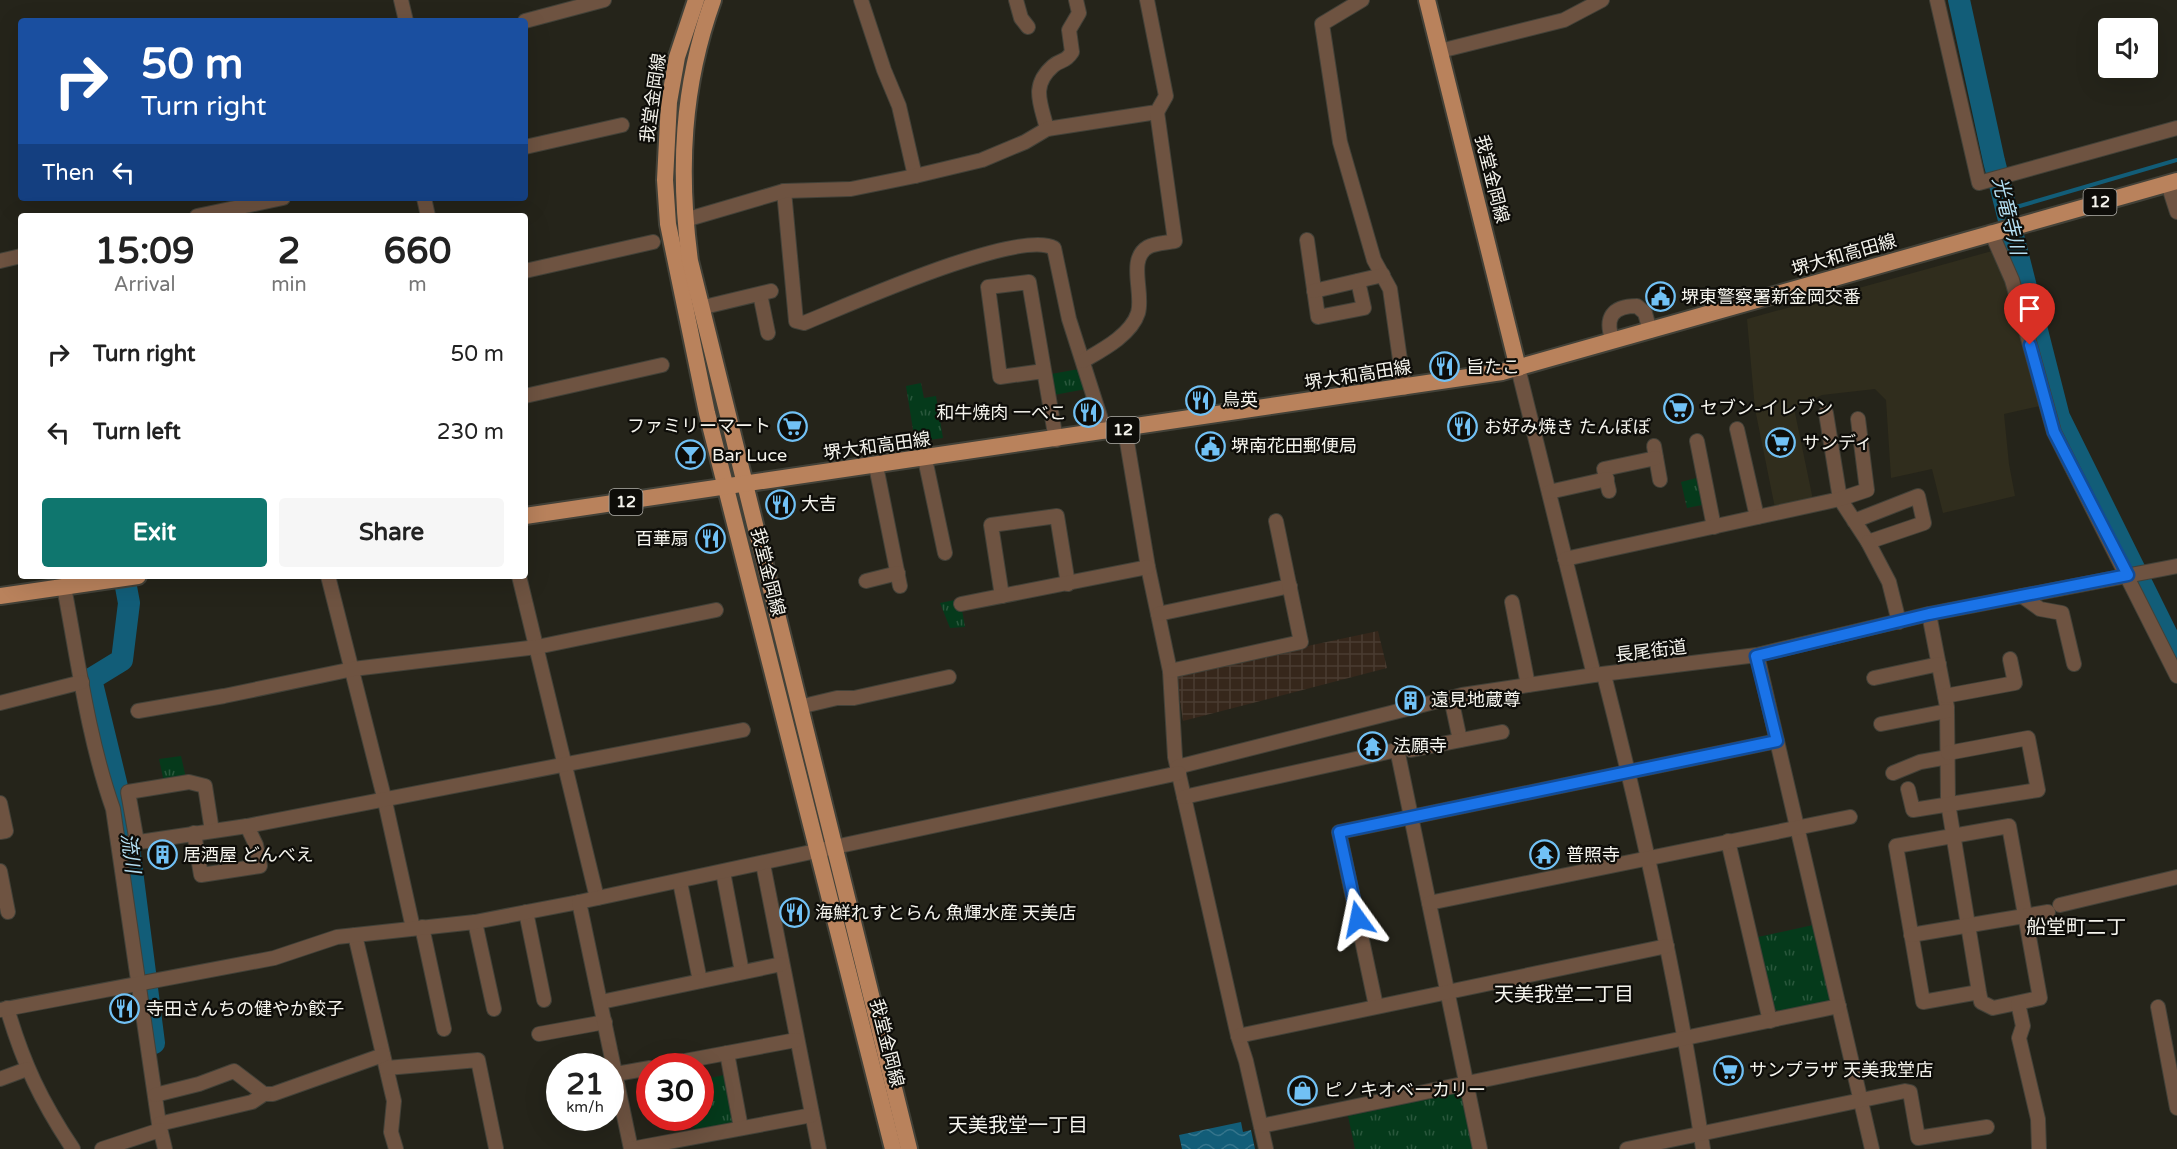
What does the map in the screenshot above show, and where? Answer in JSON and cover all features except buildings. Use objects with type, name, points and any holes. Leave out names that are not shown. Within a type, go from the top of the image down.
[{"type":"main road","name":"我堂金岡線","points":[[696,0],[677,57],[669,102],[665,180],[668,224],[675,265],[707,413],[909,1149]]},
{"type":"main road","name":"我堂金岡線","points":[[713,0],[694,61],[687,102],[682,142],[685,220],[700,308],[746,484],[799,707],[826,850],[893,1149]]},
{"type":"main road","name":"我堂金岡線","points":[[1427,0],[1518,368]]},
{"type":"main road","name":"堺大和高田線","points":[[528,516],[1125,430],[1404,388],[1518,368],[2172,182]]},
{"type":"main road","points":[[0,596],[120,579]]},
{"type":"street","points":[[401,0],[405,18]]},
{"type":"street","points":[[528,20],[604,0]]},
{"type":"street","points":[[861,0],[884,70],[899,106],[915,176]]},
{"type":"street","points":[[1016,0],[1021,18],[1028,27]]},
{"type":"street","points":[[1047,129],[1037,91],[1042,79],[1055,64],[1067,60],[1072,52],[1069,30],[1079,13],[1076,0]]},
{"type":"street","points":[[1083,361],[1103,350],[1129,329],[1138,313],[1140,290],[1136,273],[1140,254],[1149,247],[1175,241],[1157,112],[1166,96],[1147,0]]},
{"type":"street","points":[[1362,0],[1322,24],[1340,142],[1374,260],[1390,289],[1404,388]]},
{"type":"street","points":[[1440,51],[1564,20],[1602,0]]},
{"type":"street","points":[[1937,0],[1979,183],[2177,128]]},
{"type":"street","points":[[685,220],[784,191],[851,189],[915,176],[982,160],[1025,142],[1047,129],[1157,112]]},
{"type":"street","points":[[528,146],[622,125]]},
{"type":"street","points":[[2172,182],[2177,212]]},
{"type":"street","points":[[784,191],[796,321],[804,323],[951,265],[1023,244],[1045,243],[1054,248],[1069,319],[1105,432]]},
{"type":"street","points":[[206,213],[265,201]]},
{"type":"street","points":[[1994,232],[2012,280],[2054,432],[2135,574],[2177,676]]},
{"type":"street","points":[[1307,240],[1318,316],[1364,308],[1358,281]]},
{"type":"street","points":[[528,270],[653,242]]},
{"type":"street","points":[[0,261],[18,257]]},
{"type":"street","points":[[1314,291],[1383,275]]},
{"type":"street","points":[[1044,371],[1000,377],[988,287],[1029,282],[1056,440]]},
{"type":"street","points":[[700,308],[765,293],[768,333]]},
{"type":"street","points":[[1613,341],[1608,324],[1611,314],[1618,308],[1637,306],[1645,313],[1650,331]]},
{"type":"street","points":[[528,395],[662,365]]},
{"type":"street","points":[[1518,368],[1565,559],[1629,772],[1687,1039],[1703,1149]]},
{"type":"street","points":[[1826,413],[1840,499],[1868,542],[1888,582],[1899,622]]},
{"type":"street","points":[[1565,559],[1840,499],[1866,490],[1858,419]]},
{"type":"street","points":[[1737,429],[1757,517]]},
{"type":"street","points":[[1125,430],[1148,567],[1170,671],[1178,770],[1266,1149]]},
{"type":"street","points":[[1697,441],[1714,527]]},
{"type":"street","points":[[1549,492],[1608,485],[1604,469],[1655,452],[1660,480]]},
{"type":"street","points":[[925,459],[945,553]]},
{"type":"street","points":[[866,581],[899,580],[876,466]]},
{"type":"street","points":[[1854,521],[1918,496],[1924,523],[1868,542]]},
{"type":"street","points":[[1002,596],[991,525],[1057,516],[1068,584]]},
{"type":"street","points":[[1170,671],[1301,642],[1276,521]]},
{"type":"street","name":"長尾街道","points":[[4,1009],[162,981],[274,958],[337,937],[475,922],[680,882],[1178,770],[1451,698],[1599,675],[1756,656],[1929,614],[2177,566]]},
{"type":"street","points":[[961,604],[1148,567]]},
{"type":"street","points":[[329,579],[444,1029]]},
{"type":"street","points":[[520,579],[567,765],[597,898]]},
{"type":"street","points":[[1158,614],[1290,586]]},
{"type":"street","points":[[64,587],[82,682],[128,843]]},
{"type":"street","points":[[2022,596],[2040,609],[2062,613],[2074,664]]},
{"type":"street","points":[[1512,602],[1528,685]]},
{"type":"street","points":[[138,711],[225,696],[353,669],[537,647],[716,610]]},
{"type":"street","points":[[1929,614],[1947,711],[1948,803],[1953,836],[1981,1002],[1993,1008],[2040,998],[2009,826],[1953,836],[1896,846],[1923,1002],[1979,992]]},
{"type":"street","points":[[1756,656],[1872,1149]]},
{"type":"street","points":[[1945,696],[2015,683],[2010,659]]},
{"type":"street","points":[[1874,678],[1939,664]]},
{"type":"street","points":[[799,707],[837,698],[854,699],[949,677]]},
{"type":"street","points":[[0,703],[82,682]]},
{"type":"street","points":[[1451,698],[1460,740]]},
{"type":"street","points":[[1881,724],[1947,711]]},
{"type":"street","points":[[128,843],[247,826],[384,797],[567,765],[743,730]]},
{"type":"street","points":[[1184,797],[1403,749],[1502,732]]},
{"type":"street","points":[[1893,773],[1920,762],[2028,738],[2038,790],[1912,810],[1908,789]]},
{"type":"street","points":[[1376,1006],[1339,832],[1777,741]]},
{"type":"street","points":[[1403,749],[1410,818],[1480,1149]]},
{"type":"street","points":[[165,1149],[140,985],[128,843],[128,792],[189,782],[205,786],[213,831]]},
{"type":"street","points":[[0,803],[6,831],[0,832]]},
{"type":"street","points":[[1428,903],[1850,817]]},
{"type":"street","points":[[194,833],[201,875],[260,866],[256,845],[247,826]]},
{"type":"street","points":[[1728,841],[1770,1021]]},
{"type":"street","points":[[763,864],[819,1149]]},
{"type":"street","points":[[723,872],[742,972]]},
{"type":"street","points":[[1,877],[8,912]]},
{"type":"street","points":[[1911,935],[2025,915],[2177,877]]},
{"type":"street","points":[[680,882],[700,981]]},
{"type":"street","points":[[579,902],[612,1053]]},
{"type":"street","points":[[526,912],[544,1000]]},
{"type":"street","points":[[475,922],[494,1009]]},
{"type":"street","points":[[355,934],[393,1101],[391,1132],[396,1149]]},
{"type":"street","points":[[1238,1036],[1667,946]]},
{"type":"street","points":[[601,1002],[782,964]]},
{"type":"street","points":[[2018,1003],[2023,1026],[2019,1038],[2038,1119],[2038,1149]]},
{"type":"street","points":[[1261,1126],[1839,1006]]},
{"type":"street","points":[[2158,1007],[2172,1050],[2177,1108]]},
{"type":"street","points":[[4,1009],[27,1070],[44,1106],[73,1149]]},
{"type":"street","points":[[539,1034],[605,1022]]},
{"type":"street","points":[[714,1055],[796,1040]]},
{"type":"street","points":[[727,1053],[741,1128]]},
{"type":"street","points":[[102,1149],[175,1120],[252,1102],[264,1094],[273,1094],[385,1062],[478,1060],[496,1148]]},
{"type":"street","points":[[0,1079],[27,1070]]},
{"type":"street","points":[[155,1095],[234,1071],[264,1094]]},
{"type":"street","points":[[1627,1149],[1861,1100],[1910,1092],[1918,1138],[1987,1127]]},
{"type":"street","points":[[624,1114],[631,1149],[812,1115]]},
{"type":"shaded area","points":[[1992,251],[2009,281],[2040,406],[2004,414],[2015,496],[1943,513],[1932,469],[1891,478],[1886,400],[1875,389],[1822,395],[1794,408],[1813,500],[1775,508],[1755,409],[1747,319]]},
{"type":"shaded area","points":[[1378,631],[1387,668],[1183,721],[1176,674]]},
{"type":"green space","points":[[1079,369],[1086,389],[1054,395],[1051,374]]},
{"type":"green space","points":[[921,383],[924,398],[936,396],[943,438],[915,442],[906,386]]},
{"type":"green space","points":[[1696,478],[1702,505],[1687,508],[1681,482]]},
{"type":"green space","points":[[960,599],[965,627],[950,628],[940,603]]},
{"type":"green space","points":[[181,756],[186,778],[164,782],[159,759]]},
{"type":"green space","points":[[1813,925],[1830,997],[1827,1003],[1782,1013],[1775,1009],[1758,937]]},
{"type":"green space","points":[[724,1075],[734,1118],[732,1123],[714,1127],[714,1077]]},
{"type":"green space","points":[[1462,1092],[1474,1149],[1355,1149],[1348,1116]]},
{"type":"water","points":[[1241,1122],[1243,1132],[1251,1130],[1255,1149],[1182,1149],[1179,1135]]},
{"type":"waterway","name":"光竜寺川","points":[[1959,0],[1994,161],[2059,417],[2177,655]]},
{"type":"waterway","points":[[2006,210],[2177,160]]},
{"type":"waterway","name":"流川","points":[[125,579],[129,603],[122,660],[91,679],[126,824],[154,1043]]},
{"type":"place","name":"堺東警察署新金岡交番","points":[[1660,297]]},
{"type":"place","name":"旨たこ","points":[[1445,367]]},
{"type":"place","name":"鳥英","points":[[1201,400]]},
{"type":"place","name":"セブン-イレブン","points":[[1679,408]]},
{"type":"place","name":"和牛焼肉 一べこ","points":[[1088,413]]},
{"type":"place","name":"ファミリーマート","points":[[792,426]]},
{"type":"place","name":"お好み焼き たんぽぽ","points":[[1463,427]]},
{"type":"place","name":"サンディ","points":[[1781,443]]},
{"type":"place","name":"堺南花田郵便局","points":[[1210,446]]},
{"type":"place","name":"Bar Luce","points":[[691,455]]},
{"type":"place","name":"大吉","points":[[780,504]]},
{"type":"place","name":"百華扇","points":[[710,539]]},
{"type":"place","name":"遠見地蔵尊","points":[[1410,700]]},
{"type":"place","name":"法願寺","points":[[1372,746]]},
{"type":"place","name":"居酒屋 どんべえ","points":[[162,855]]},
{"type":"place","name":"普照寺","points":[[1545,855]]},
{"type":"place","name":"海鮮れすとらん 魚輝水産 天美店","points":[[794,913]]},
{"type":"place","name":"寺田さんちの健やか餃子","points":[[125,1009]]},
{"type":"place","name":"サンプラザ 天美我堂店","points":[[1728,1070]]},
{"type":"place","name":"ピノキオベーカリー","points":[[1303,1090]]},
{"type":"district","name":"船堂町二丁","points":[[2076,928]]},
{"type":"district","name":"天美我堂二丁目","points":[[1564,995]]},
{"type":"district","name":"天美我堂一丁目","points":[[1018,1126]]},
{"type":"route","points":[[1358,919],[1339,832],[1777,741],[1756,656],[1929,614],[2128,575],[2054,432],[2030,345]]}]
